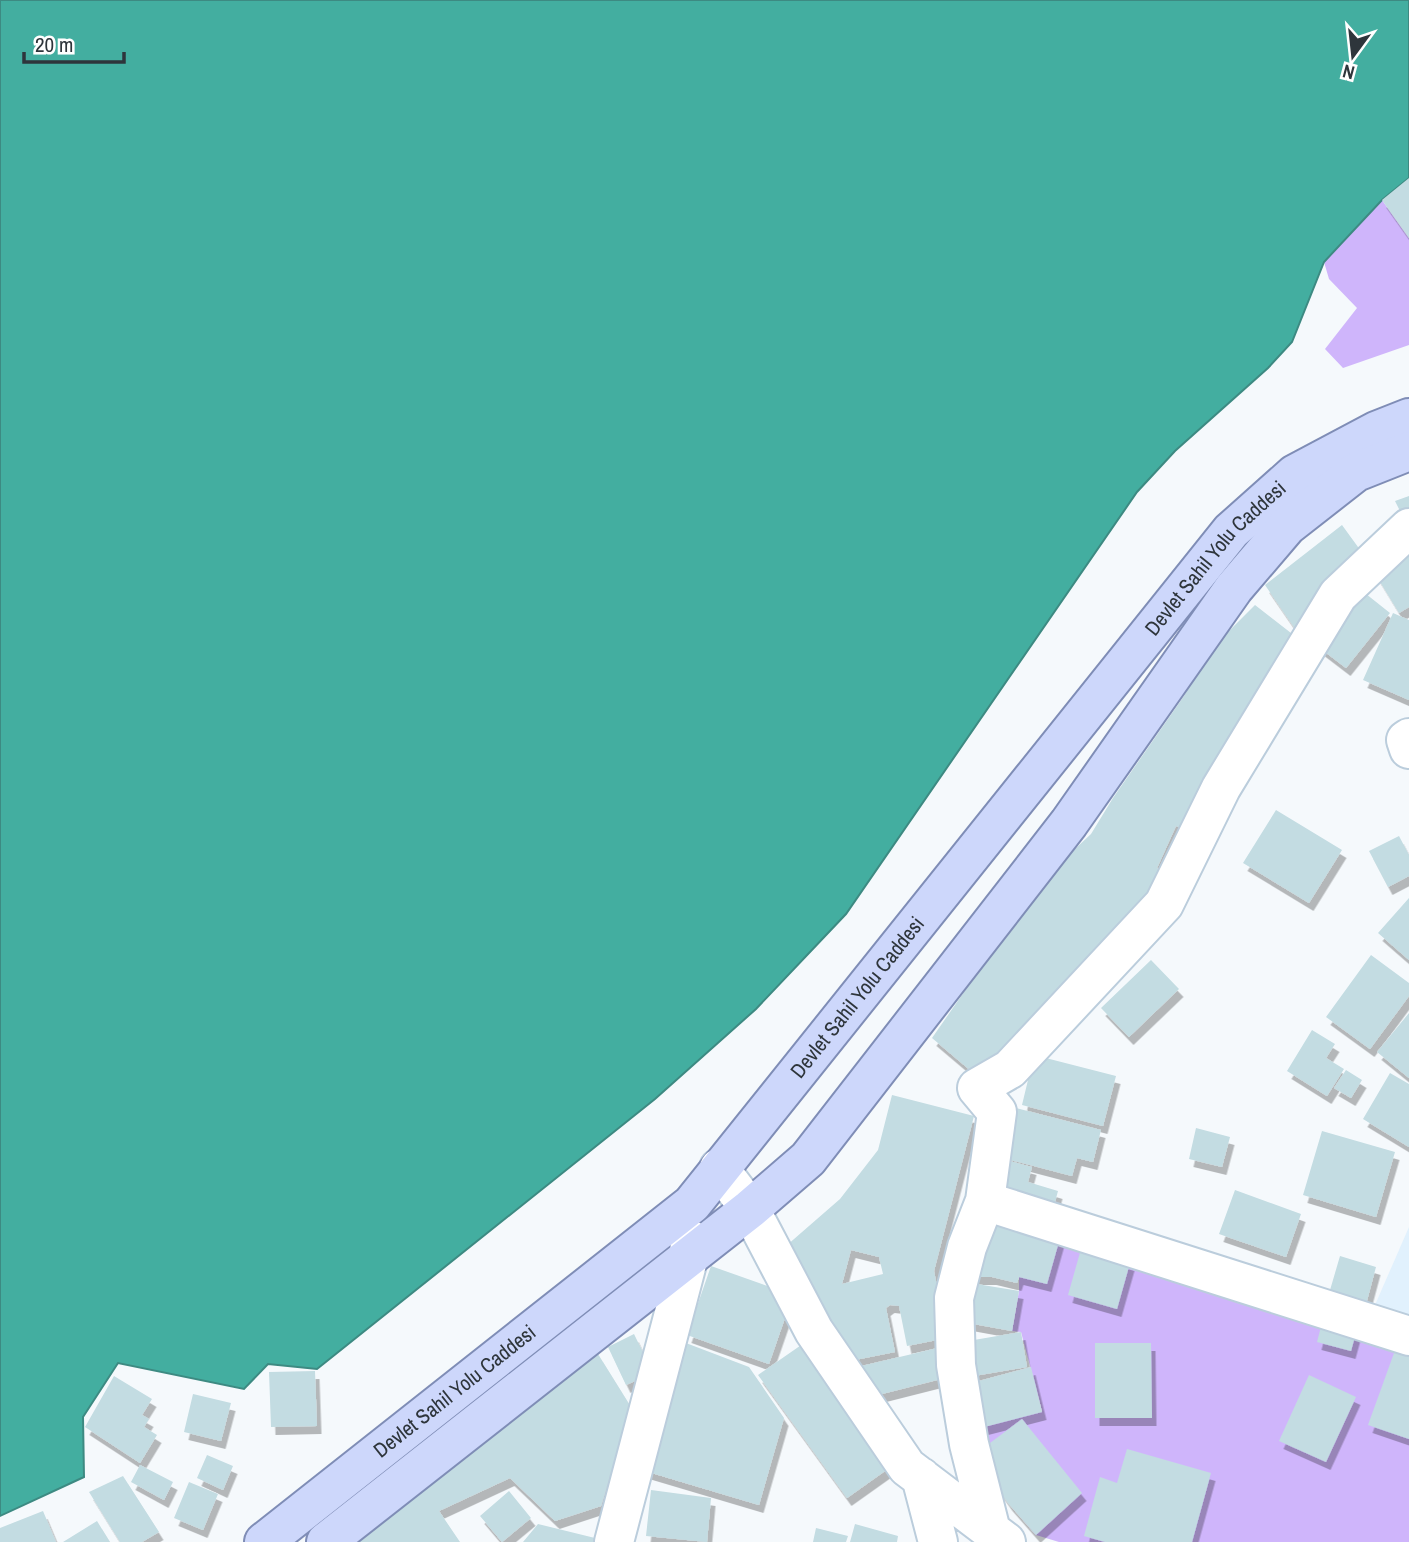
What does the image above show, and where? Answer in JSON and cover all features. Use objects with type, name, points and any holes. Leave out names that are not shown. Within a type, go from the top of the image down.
[{"type":"main road","name":"Devlet Sahil Yolu Caddesi","points":[[264,1542],[692,1204],[1231,531],[1295,474],[1376,431],[1409,418]]},
{"type":"main road","name":"Devlet Sahil Yolu Caddesi","points":[[326,1542],[750,1209],[808,1159],[1069,823],[1234,588],[1278,536],[1356,472],[1409,451]]},
{"type":"street","points":[[998,1536],[969,1444],[958,1378],[954,1311],[954,1298],[967,1247],[985,1201],[997,1112],[977,1088],[1010,1069],[1164,904],[1221,788],[1338,594],[1409,528]]},
{"type":"street","points":[[1409,738],[1406,740],[1409,749]]},
{"type":"street","points":[[719,1168],[750,1209],[814,1331],[907,1466],[998,1536]]},
{"type":"street","points":[[985,1201],[1409,1336]]},
{"type":"street","points":[[614,1542],[689,1256],[692,1204]]},
{"type":"street","points":[[921,1477],[938,1542]]},
{"type":"shaded area","points":[[0,0],[1409,0],[1409,178],[1382,200],[1324,262],[1292,342],[1268,368],[1175,451],[1137,492],[846,914],[756,1009],[655,1099],[317,1369],[268,1364],[244,1389],[118,1363],[83,1417],[84,1477],[0,1516]]},
{"type":"shaded area","points":[[1382,200],[1409,238],[1409,345],[1343,368],[1325,349],[1357,308],[1329,279],[1324,262]]},
{"type":"shaded area","points":[[1409,1227],[1409,1315],[1375,1305]]},
{"type":"shaded area","points":[[1032,1230],[1409,1344],[1409,1542],[1059,1542],[1036,1535],[1009,1503],[976,1429],[1042,1411],[1021,1332],[1012,1331],[1019,1277]]},
{"type":"building","points":[[1409,178],[1409,238],[1382,200]]},
{"type":"building","points":[[1409,496],[1409,517],[1404,519],[1395,501]]},
{"type":"building","points":[[1342,525],[1366,558],[1300,636],[1265,585]]},
{"type":"building","points":[[1409,544],[1409,607],[1399,613],[1371,567]]},
{"type":"building","points":[[1356,586],[1390,613],[1346,668],[1312,642]]},
{"type":"building","points":[[1255,605],[1300,640],[1191,832],[1176,826],[1157,868],[1162,871],[1119,934],[984,1082],[932,1038],[1043,879],[1091,834],[1184,696],[1213,647]]},
{"type":"building","points":[[1393,613],[1409,620],[1409,700],[1363,680]]},
{"type":"building","points":[[1276,810],[1342,850],[1309,903],[1243,863]]},
{"type":"building","points":[[1399,836],[1409,855],[1409,876],[1388,887],[1369,851]]},
{"type":"building","points":[[1409,898],[1409,960],[1378,933]]},
{"type":"building","points":[[1371,955],[1409,983],[1409,996],[1370,1049],[1326,1017]]},
{"type":"building","points":[[1151,960],[1179,989],[1129,1037],[1101,1008]]},
{"type":"building","points":[[1409,1013],[1409,1078],[1377,1052]]},
{"type":"building","points":[[1312,1030],[1335,1044],[1326,1058],[1344,1069],[1327,1096],[1287,1071]]},
{"type":"building","points":[[1034,1055],[1116,1076],[1103,1126],[1022,1105]]},
{"type":"building","points":[[1346,1070],[1362,1080],[1351,1098],[1334,1088]]},
{"type":"building","points":[[1390,1073],[1409,1084],[1409,1147],[1363,1119]]},
{"type":"building","points":[[892,1095],[974,1116],[934,1271],[947,1338],[907,1346],[899,1306],[890,1305],[886,1308],[895,1352],[840,1363],[786,1246],[840,1199],[878,1150]],"holes":[[[851,1250],[879,1257],[883,1274],[842,1284]]]},
{"type":"building","points":[[1016,1108],[1101,1130],[1093,1162],[1077,1158],[1072,1176],[1003,1158]]},
{"type":"building","points":[[1196,1128],[1230,1137],[1222,1167],[1189,1159]]},
{"type":"building","points":[[1322,1131],[1395,1152],[1376,1217],[1303,1195]]},
{"type":"building","points":[[1002,1159],[1032,1167],[1028,1182],[1058,1191],[1051,1217],[991,1201]]},
{"type":"building","points":[[1235,1190],[1301,1214],[1286,1257],[1219,1234]]},
{"type":"building","points":[[985,1209],[1062,1231],[1047,1284],[1019,1277],[1017,1283],[992,1277],[964,1277]]},
{"type":"building","points":[[1081,1249],[1130,1263],[1117,1309],[1068,1295]]},
{"type":"building","points":[[1340,1256],[1376,1267],[1365,1308],[1328,1297]]},
{"type":"building","points":[[711,1266],[793,1295],[769,1364],[687,1335]]},
{"type":"building","points":[[964,1282],[1019,1291],[1012,1331],[957,1321]]},
{"type":"building","points":[[1323,1319],[1357,1329],[1351,1351],[1317,1342]]},
{"type":"building","points":[[1021,1332],[1027,1367],[968,1377],[962,1342]]},
{"type":"building","points":[[634,1334],[653,1373],[626,1385],[608,1347]]},
{"type":"building","points":[[678,1340],[749,1367],[784,1418],[759,1505],[638,1469]]},
{"type":"building","points":[[807,1341],[892,1466],[847,1498],[758,1375]]},
{"type":"building","points":[[1398,1342],[1409,1346],[1409,1439],[1368,1425]]},
{"type":"building","points":[[1095,1343],[1151,1343],[1152,1418],[1095,1418]]},
{"type":"building","points":[[946,1346],[953,1376],[870,1397],[853,1368]]},
{"type":"building","points":[[598,1354],[631,1407],[601,1506],[555,1521],[510,1478],[439,1511],[460,1542],[338,1542],[472,1443]]},
{"type":"building","points":[[1031,1367],[1042,1412],[976,1429],[964,1385]]},
{"type":"building","points":[[315,1371],[317,1426],[271,1427],[269,1372]]},
{"type":"building","points":[[1309,1375],[1356,1397],[1326,1462],[1279,1441]]},
{"type":"building","points":[[114,1376],[152,1399],[142,1415],[149,1419],[144,1427],[157,1435],[140,1463],[85,1427]]},
{"type":"building","points":[[193,1394],[231,1403],[221,1441],[184,1432]]},
{"type":"building","points":[[1022,1419],[1082,1493],[1036,1535],[1008,1503],[974,1455]]},
{"type":"building","points":[[1127,1449],[1211,1473],[1192,1542],[1105,1542],[1084,1536],[1100,1477],[1117,1483]]},
{"type":"building","points":[[207,1455],[233,1466],[223,1490],[197,1478]]},
{"type":"building","points":[[140,1465],[173,1482],[164,1500],[131,1482]]},
{"type":"building","points":[[123,1476],[159,1532],[142,1542],[120,1542],[89,1492]]},
{"type":"building","points":[[189,1482],[218,1494],[203,1530],[174,1518]]},
{"type":"building","points":[[651,1490],[711,1498],[707,1542],[646,1536]]},
{"type":"building","points":[[509,1491],[531,1518],[502,1542],[480,1516]]},
{"type":"building","points":[[43,1511],[56,1542],[0,1542],[0,1528]]},
{"type":"building","points":[[97,1521],[110,1542],[63,1542]]},
{"type":"building","points":[[538,1524],[595,1538],[595,1542],[523,1542]]},
{"type":"building","points":[[855,1524],[898,1536],[897,1542],[850,1542]]},
{"type":"building","points":[[816,1528],[848,1536],[846,1542],[813,1542]]}]
